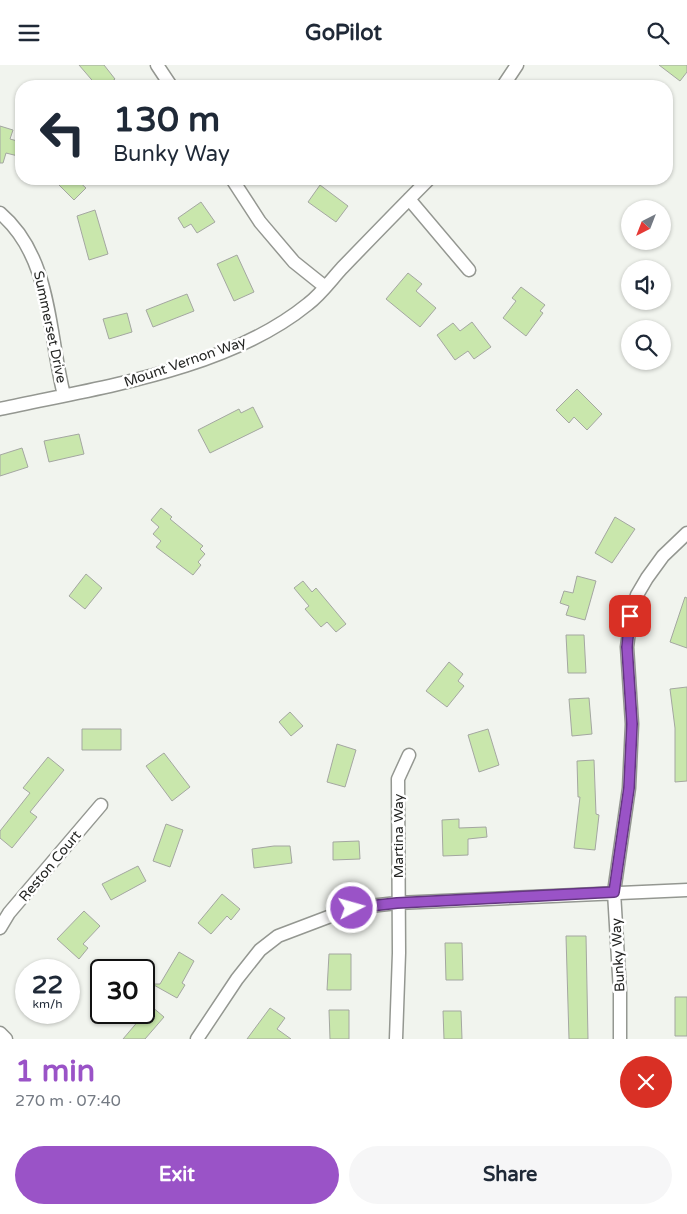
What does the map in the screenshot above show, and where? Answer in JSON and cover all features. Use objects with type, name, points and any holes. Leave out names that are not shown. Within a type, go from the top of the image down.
[{"type":"street","points":[[507,80],[517,65]]},
{"type":"street","points":[[159,66],[167,80]]},
{"type":"street","points":[[236,185],[260,222],[294,262],[324,286]]},
{"type":"street","name":"Mount Vernon Way","points":[[0,409],[122,385],[227,351],[264,333],[290,318],[310,303],[324,286],[423,185]]},
{"type":"street","points":[[409,199],[469,270]]},
{"type":"street","name":"Summerset Drive","points":[[0,213],[12,223],[24,239],[41,277],[64,395]]},
{"type":"street","name":"Bunky Way","points":[[620,1039],[619,972],[614,892],[629,788],[632,724],[627,647],[630,616],[637,595],[646,578],[663,556],[687,533]]},
{"type":"street","name":"Martina Way","points":[[396,1039],[399,953],[397,903],[398,779],[409,755]]},
{"type":"street","name":"Reston Court","points":[[0,928],[9,913],[101,805]]},
{"type":"street","points":[[197,1039],[237,979],[260,950],[278,936],[352,908],[397,903],[687,889]]},
{"type":"street","points":[[0,1033],[6,1039]]},
{"type":"building","points":[[79,65],[104,65],[115,79],[114,80],[92,80]]},
{"type":"building","points":[[659,65],[687,65],[687,72],[680,81]]},
{"type":"building","points":[[0,126],[13,130],[10,139],[15,140],[15,155],[6,153],[3,163],[0,163]]},
{"type":"building","points":[[59,185],[83,185],[86,188],[74,200]]},
{"type":"building","points":[[320,185],[348,206],[336,222],[308,202]]},
{"type":"building","points":[[201,202],[215,222],[197,233],[191,224],[184,228],[178,218]]},
{"type":"building","points":[[95,210],[108,254],[89,260],[77,216]]},
{"type":"building","points":[[237,255],[254,292],[234,301],[217,264]]},
{"type":"building","points":[[408,273],[422,284],[416,291],[436,308],[420,327],[386,299]]},
{"type":"building","points":[[521,287],[545,305],[540,311],[543,313],[526,336],[503,318],[516,301],[512,298]]},
{"type":"building","points":[[187,294],[194,311],[153,327],[146,310]]},
{"type":"building","points":[[127,313],[132,332],[109,339],[103,319]]},
{"type":"building","points":[[472,322],[491,347],[474,359],[468,351],[455,360],[437,335],[453,323],[460,331]]},
{"type":"building","points":[[577,389],[602,414],[587,430],[574,417],[569,423],[556,410]]},
{"type":"building","points":[[253,407],[263,427],[210,453],[198,430],[239,409],[241,413]]},
{"type":"building","points":[[79,434],[84,454],[49,462],[44,441]]},
{"type":"building","points":[[22,448],[28,467],[0,476],[0,455]]},
{"type":"building","points":[[161,508],[172,517],[170,519],[203,546],[200,549],[205,554],[198,562],[201,565],[193,575],[156,547],[161,541],[153,534],[159,527],[151,520]]},
{"type":"building","points":[[615,517],[635,529],[612,563],[595,553]]},
{"type":"building","points":[[86,574],[102,588],[85,609],[69,596]]},
{"type":"building","points":[[577,576],[596,581],[585,620],[566,615],[569,606],[560,603],[564,591],[573,593]]},
{"type":"building","points":[[303,581],[312,592],[316,588],[346,624],[336,632],[327,622],[321,627],[305,609],[309,606],[294,588]]},
{"type":"building","points":[[685,597],[687,598],[687,648],[670,642]]},
{"type":"building","points":[[566,635],[584,635],[586,673],[568,673]]},
{"type":"building","points":[[449,662],[463,674],[458,681],[464,686],[447,707],[426,691]]},
{"type":"building","points":[[687,687],[687,781],[675,782],[675,728],[670,689]]},
{"type":"building","points":[[589,698],[592,734],[572,736],[569,699]]},
{"type":"building","points":[[290,712],[303,726],[291,736],[279,722]]},
{"type":"building","points":[[82,729],[121,729],[121,750],[82,750]]},
{"type":"building","points":[[488,729],[499,765],[479,772],[468,735]]},
{"type":"building","points":[[337,744],[356,750],[345,787],[327,782]]},
{"type":"building","points":[[164,753],[190,787],[172,801],[146,766]]},
{"type":"building","points":[[48,757],[64,770],[30,812],[37,817],[12,848],[0,838],[0,831],[30,793],[23,788]]},
{"type":"building","points":[[594,760],[596,814],[599,815],[595,850],[574,848],[580,797],[578,797],[577,761]]},
{"type":"building","points":[[459,819],[459,828],[486,827],[487,837],[468,839],[468,855],[443,856],[442,820]]},
{"type":"building","points":[[166,824],[183,830],[170,867],[153,861]]},
{"type":"building","points":[[359,841],[360,859],[333,860],[333,842]]},
{"type":"building","points":[[290,846],[292,863],[254,868],[252,849]]},
{"type":"building","points":[[138,866],[146,881],[111,900],[102,884]]},
{"type":"building","points":[[222,894],[240,909],[231,920],[227,916],[211,934],[198,923]]},
{"type":"building","points":[[84,911],[100,926],[83,944],[88,948],[79,959],[57,939]]},
{"type":"building","points":[[566,936],[586,936],[588,1039],[569,1039]]},
{"type":"building","points":[[445,943],[462,943],[463,980],[446,980]]},
{"type":"building","points":[[179,952],[194,961],[182,983],[185,985],[177,998],[155,986],[155,984],[160,984]]},
{"type":"building","points":[[329,954],[351,954],[351,990],[327,990]]},
{"type":"building","points":[[675,997],[687,997],[687,1036],[675,1036]]},
{"type":"building","points":[[270,1008],[285,1018],[277,1029],[291,1039],[247,1039]]},
{"type":"building","points":[[155,1009],[164,1017],[145,1039],[123,1039],[136,1024],[155,1024]]},
{"type":"building","points":[[329,1010],[349,1010],[349,1039],[330,1039]]},
{"type":"building","points":[[443,1011],[461,1011],[462,1039],[444,1039]]},
{"type":"route","points":[[352,908],[397,903],[614,892],[629,788],[632,724],[627,647],[630,616]]}]
